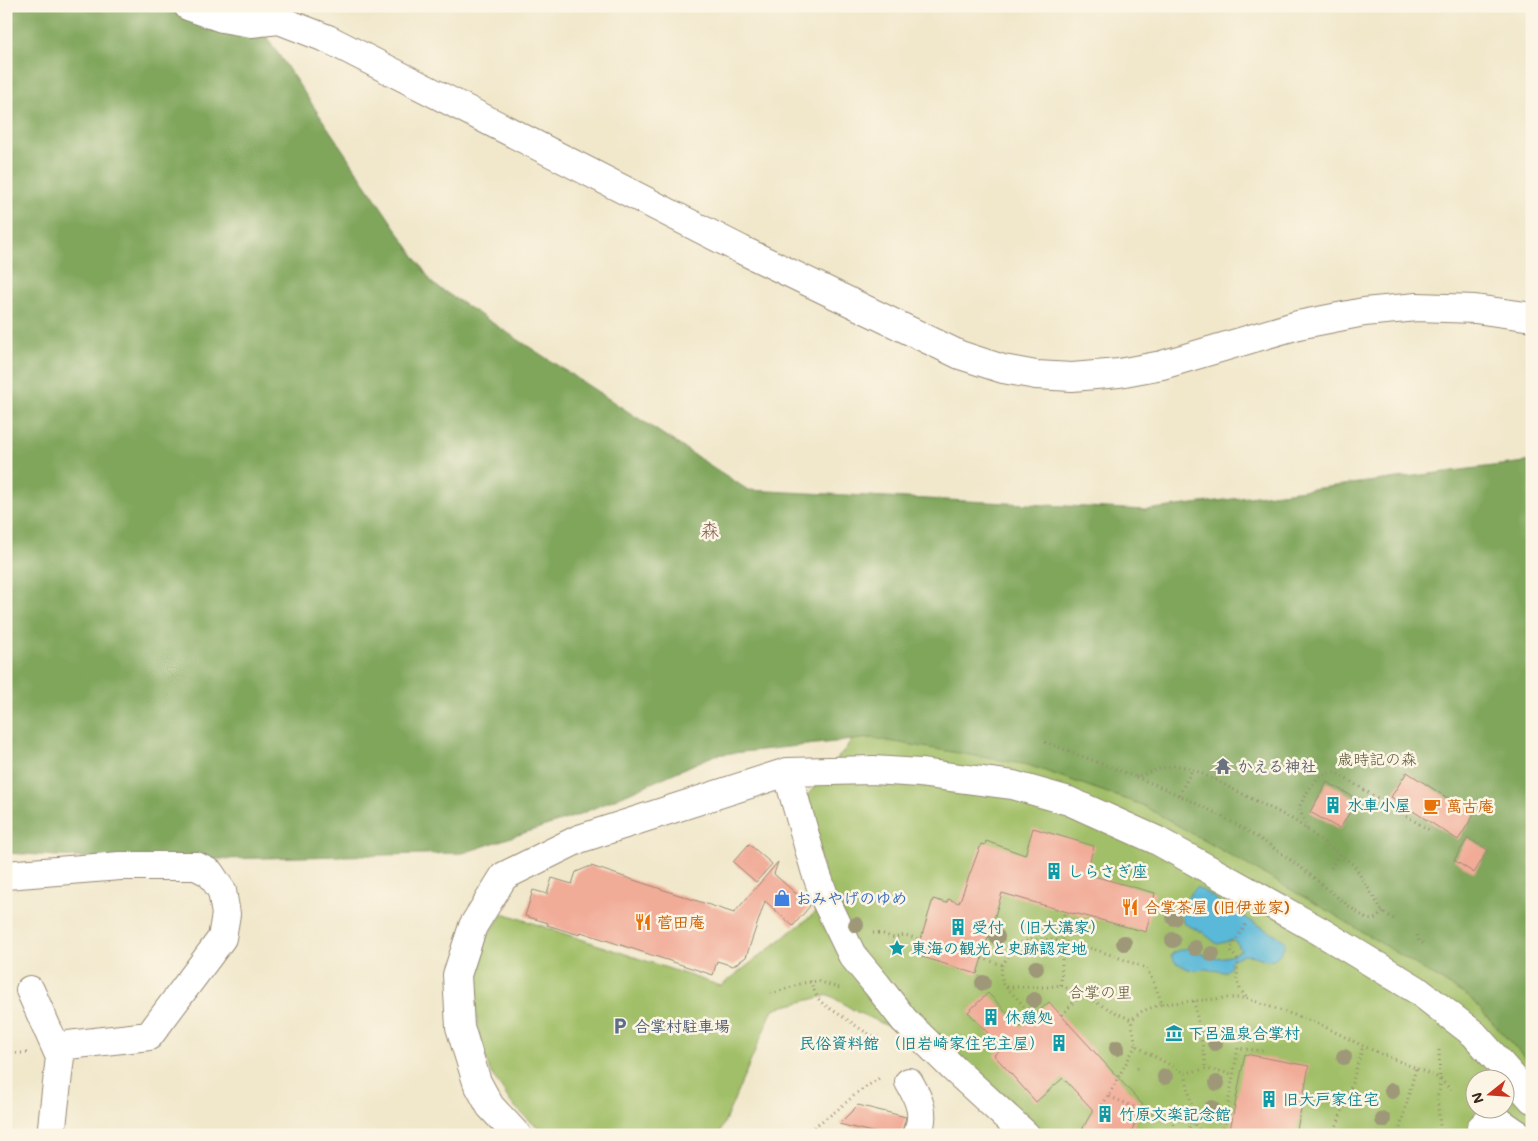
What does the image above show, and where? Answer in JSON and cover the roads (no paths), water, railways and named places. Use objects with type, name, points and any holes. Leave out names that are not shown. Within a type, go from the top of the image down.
[{"type":"street","points":[[188,6],[222,18],[251,23],[279,20],[328,39],[742,250],[960,355],[1003,369],[1036,375],[1072,377],[1119,373],[1162,365],[1298,325],[1364,312],[1427,307],[1475,309],[1532,318]]},
{"type":"street","points":[[517,1135],[490,1106],[478,1082],[460,1027],[457,975],[473,926],[504,876],[579,839],[787,772],[873,770],[920,773],[1013,786],[1069,801],[1156,840],[1318,930],[1417,990],[1474,1034],[1532,1099]]},
{"type":"street","points":[[787,772],[820,886],[852,955],[904,1020],[1026,1135]]},
{"type":"street","points":[[6,876],[120,866],[196,866],[210,873],[222,891],[226,914],[222,938],[149,1036],[68,1045],[57,1050]]},
{"type":"street","points":[[30,990],[60,1057],[51,1135]]},
{"type":"street","points":[[908,1082],[918,1098],[922,1116],[916,1135]]},
{"type":"street","points":[[1484,1135],[1481,1128],[1488,1121],[1500,1122],[1518,1135]]},
{"type":"water","points":[[1197,887],[1219,903],[1278,936],[1285,942],[1279,955],[1271,960],[1264,960],[1255,956],[1243,955],[1230,962],[1231,966],[1225,972],[1188,969],[1175,962],[1171,956],[1174,952],[1187,948],[1192,948],[1200,953],[1216,958],[1226,957],[1241,950],[1233,940],[1217,944],[1202,932],[1183,923],[1182,911],[1184,903]]},
{"type":"place","name":"かえる神社","points":[[1223,766]]},
{"type":"place","name":"水車小屋","points":[[1333,805]]},
{"type":"place","name":"萬古庵","points":[[1432,806]]},
{"type":"place","name":"しらさぎ座","points":[[1054,871]]},
{"type":"place","name":"おみやげのゆめ","points":[[782,898]]},
{"type":"place","name":"合掌茶屋 (旧伊並家)","points":[[1130,907]]},
{"type":"place","name":"菅田庵","points":[[643,922]]},
{"type":"place","name":"受付 （旧大溝家）","points":[[958,927]]},
{"type":"place","name":"東海の観光と史跡認定地","points":[[897,948]]},
{"type":"place","name":"休憩処","points":[[991,1017]]},
{"type":"place","name":"合掌村駐車場","points":[[620,1026]]},
{"type":"place","name":"下呂温泉合掌村","points":[[1174,1033]]},
{"type":"place","name":"民俗資料館 （旧岩崎家住宅主屋）","points":[[1059,1043]]},
{"type":"place","name":"旧大戸家住宅","points":[[1269,1099]]},
{"type":"place","name":"竹原文楽記念館","points":[[1105,1114]]},
{"type":"district","name":"森","points":[[710,530]]},
{"type":"park label","name":"歳時記の森","points":[[1377,759]]},
{"type":"park label","name":"合掌の里","points":[[1100,992]]}]
